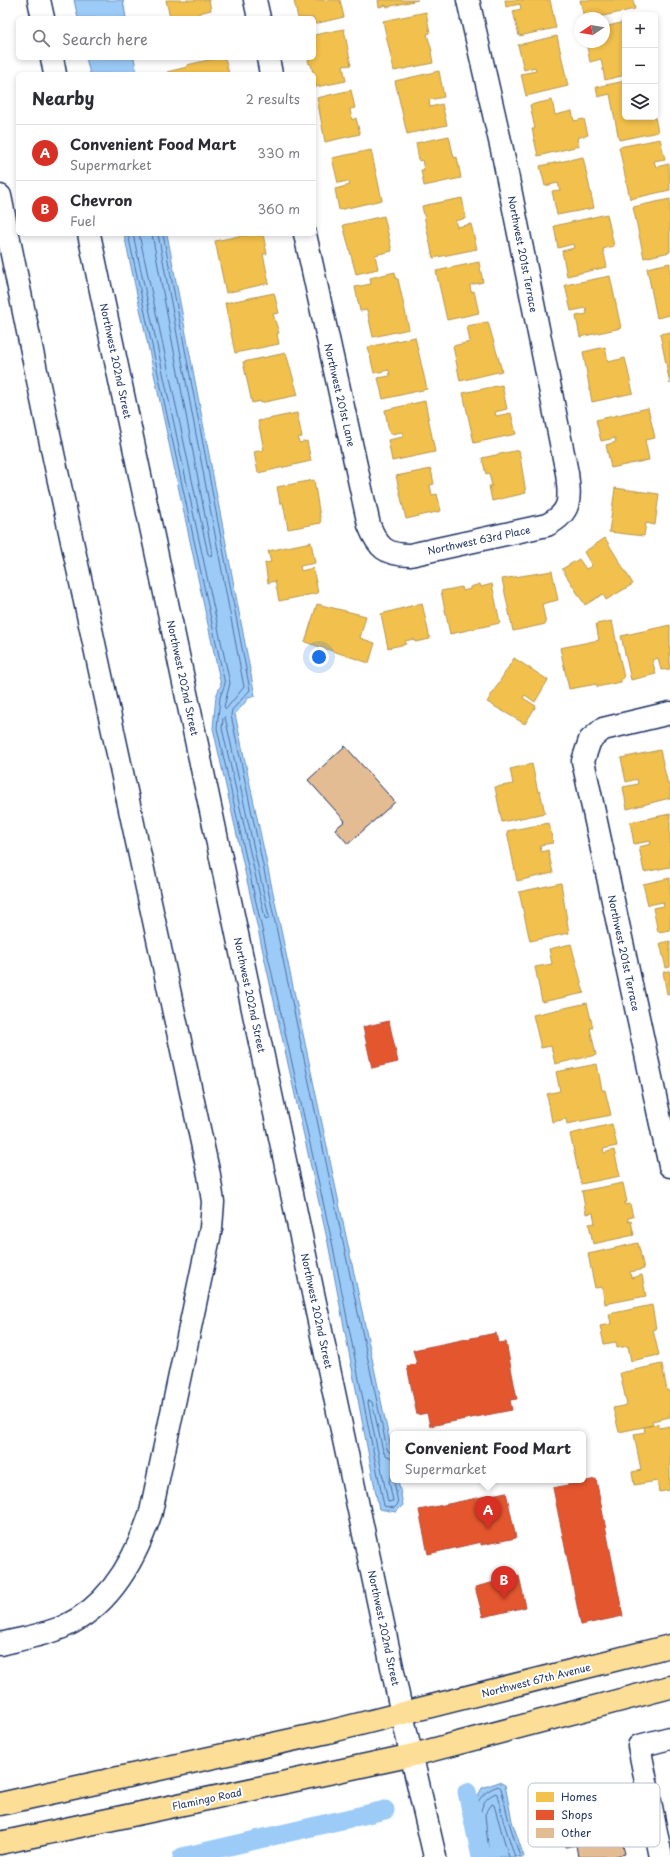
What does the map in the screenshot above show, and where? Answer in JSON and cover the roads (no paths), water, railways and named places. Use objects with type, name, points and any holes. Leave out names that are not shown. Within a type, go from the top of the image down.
[{"type":"main road","name":"Northwest 67th Avenue","points":[[402,1714],[670,1646]]},
{"type":"main road","points":[[413,1755],[670,1687]]},
{"type":"main road","points":[[0,1804],[402,1714]]},
{"type":"main road","name":"Flamingo Road","points":[[0,1843],[413,1755]]},
{"type":"street","points":[[39,0],[43,16]]},
{"type":"street","points":[[255,0],[259,16]]},
{"type":"street","name":"Northwest 201st Terrace","points":[[468,0],[503,154],[567,474],[570,497],[567,509]]},
{"type":"street","points":[[52,60],[55,72]]},
{"type":"street","points":[[268,60],[271,72]]},
{"type":"street","points":[[0,196],[54,458],[209,1175],[213,1202],[211,1228],[206,1254],[151,1512],[134,1556],[120,1579],[87,1614],[65,1626],[48,1632],[0,1644]]},
{"type":"street","name":"Northwest 202nd Street","points":[[89,236],[402,1714],[413,1755],[435,1857]]},
{"type":"street","name":"Northwest 201st Lane","points":[[305,236],[369,525],[375,540],[386,550]]},
{"type":"street","name":"Northwest 63rd Place","points":[[386,550],[396,555],[410,554],[547,526],[558,520],[567,509]]},
{"type":"street","name":"Northwest 201st Terrace","points":[[670,714],[603,729],[590,740],[583,761],[670,1166]]},
{"type":"street","points":[[646,1783],[639,1746],[670,1738]]},
{"type":"street","points":[[659,1847],[661,1857]]},
{"type":"water","points":[[74,0],[123,0],[126,16],[78,16]]},
{"type":"water","points":[[86,60],[134,60],[137,72],[90,72]]},
{"type":"water","points":[[124,236],[167,236],[255,696],[247,697],[248,699],[235,714],[390,1443],[390,1483],[399,1483],[403,1505],[396,1512],[379,1509],[328,1243],[213,728],[216,696],[221,685]]},
{"type":"water","points":[[499,1782],[505,1785],[512,1821],[524,1857],[474,1857],[470,1811],[482,1788]]},
{"type":"waterway","points":[[467,1792],[481,1857]]},
{"type":"waterway","points":[[182,1857],[385,1810]]},
{"type":"place","name":"Convenient Food Mart","points":[[488,1529]]},
{"type":"place","name":"Chevron","points":[[504,1599]]}]
